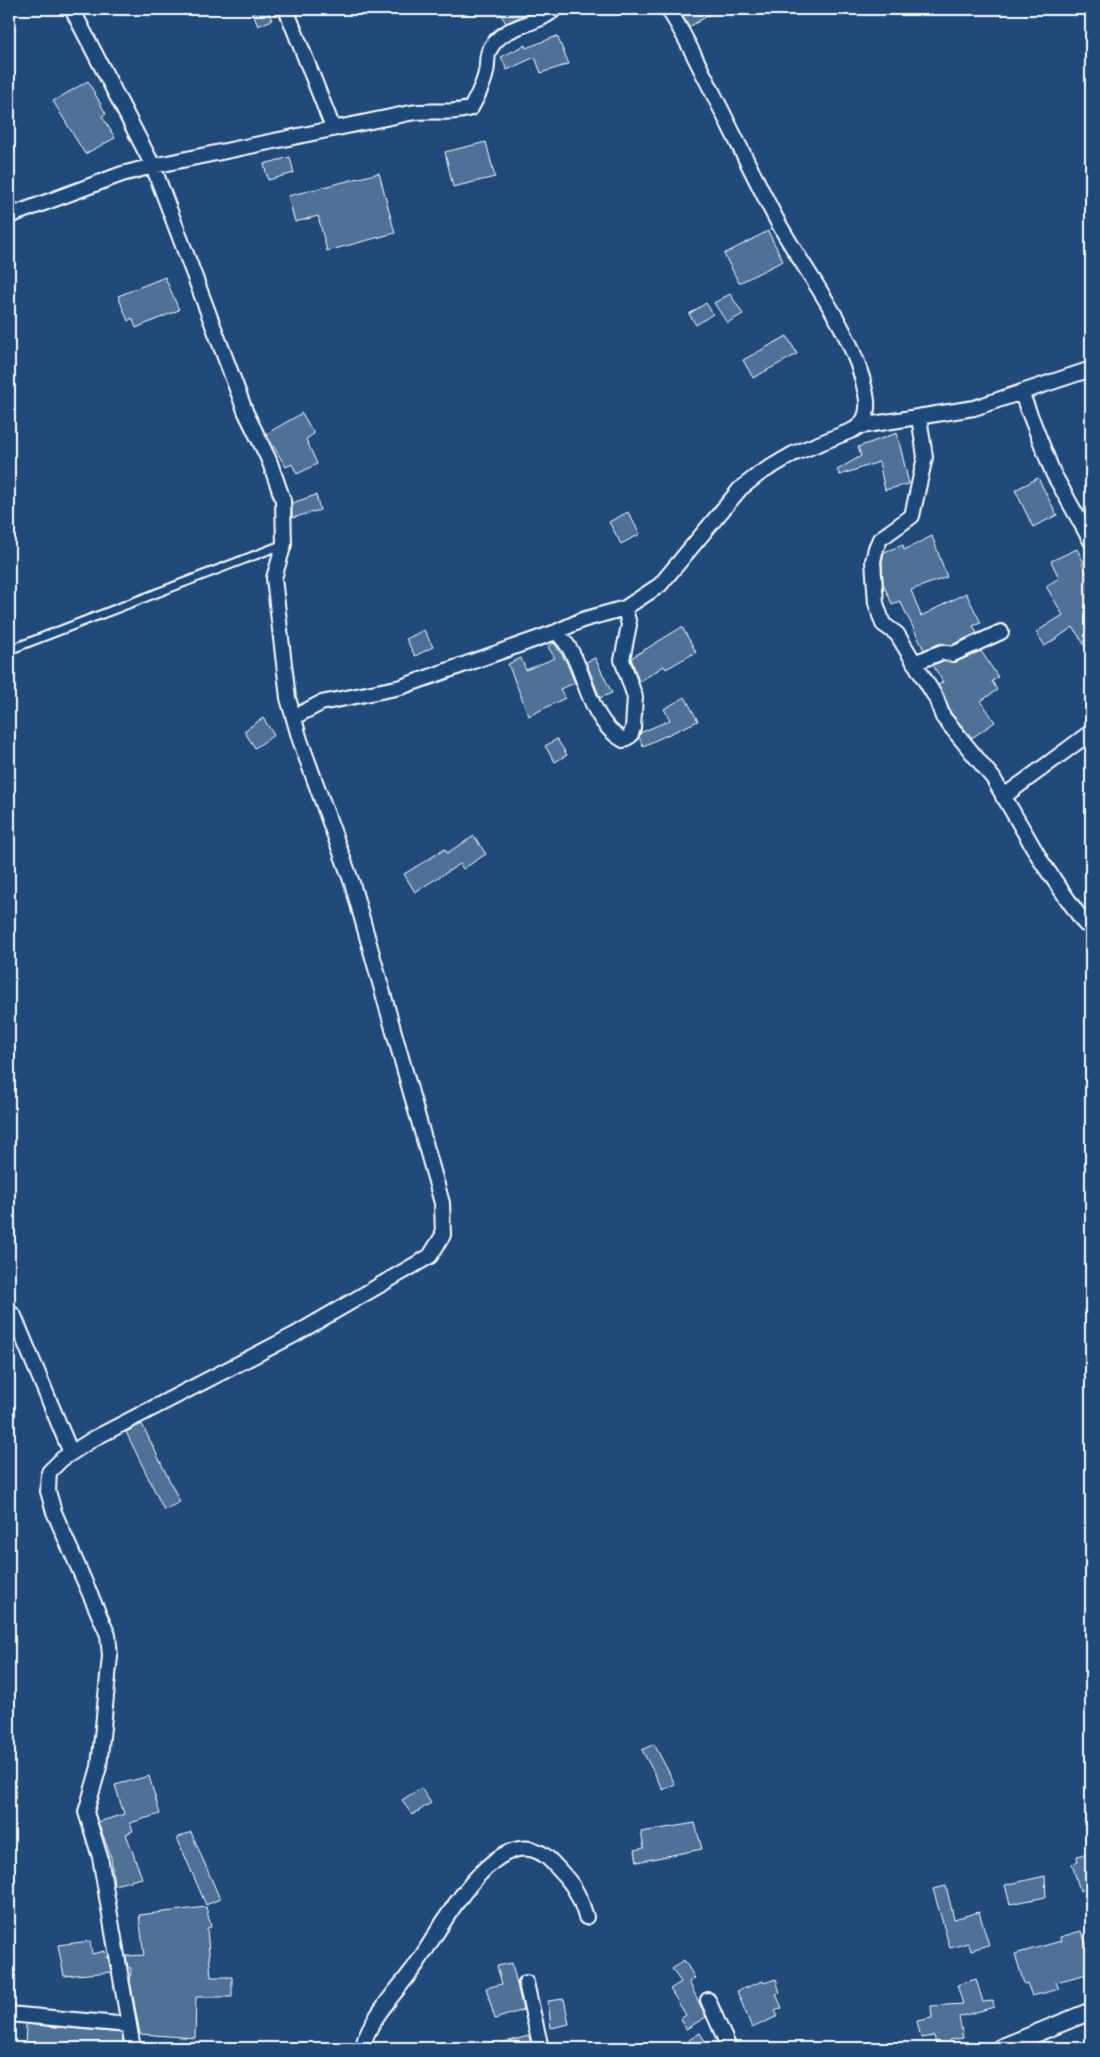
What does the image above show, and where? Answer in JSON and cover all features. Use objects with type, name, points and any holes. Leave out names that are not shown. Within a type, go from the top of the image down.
[{"type":"street","points":[[72,9],[153,166],[246,413],[272,468],[283,500],[284,544],[274,578],[288,698],[300,740],[352,883],[442,1203],[443,1235],[430,1256],[294,1335],[93,1438],[49,1472],[48,1491],[54,1512],[108,1635],[110,1656],[99,1767],[86,1812],[100,1857],[133,2048]]},
{"type":"street","points":[[286,9],[333,128]]},
{"type":"street","points":[[9,216],[122,174],[153,166],[422,110],[458,112],[471,108],[486,74],[489,49],[501,36],[517,26],[549,14],[555,9]]},
{"type":"street","points":[[668,9],[775,217],[818,285],[843,332],[860,374],[866,395],[867,410],[861,426]]},
{"type":"street","points":[[294,717],[321,703],[401,687],[556,632],[582,620],[625,608],[660,585],[740,489],[758,474],[793,454],[861,426],[974,408],[1091,369]]},
{"type":"street","points":[[1021,392],[1053,473],[1091,541]]},
{"type":"street","points":[[919,417],[925,457],[912,516],[880,539],[874,561],[876,603],[883,624],[897,634],[936,698],[943,717],[993,778],[1043,864],[1084,924]]},
{"type":"street","points":[[556,632],[562,637],[573,656],[591,703],[614,734],[623,740],[630,736],[633,728],[635,697],[622,660],[629,625],[625,608]]},
{"type":"street","points":[[914,663],[942,652],[953,654],[1001,632]]},
{"type":"street","points":[[1003,797],[1091,732]]},
{"type":"street","points":[[9,1311],[14,1316],[72,1453]]},
{"type":"street","points":[[363,2048],[388,2000],[419,1962],[468,1885],[486,1868],[512,1850],[523,1847],[536,1850],[547,1856],[579,1893],[586,1917]]},
{"type":"street","points":[[526,1983],[541,2048]]},
{"type":"street","points":[[708,2000],[729,2048]]},
{"type":"street","points":[[1000,2048],[1091,2012]]},
{"type":"street","points":[[9,2014],[129,2025]]},
{"type":"lane","points":[[9,650],[284,544]]},
{"type":"building","points":[[251,9],[267,9],[272,20],[258,26]]},
{"type":"building","points":[[497,9],[540,9],[506,23]]},
{"type":"building","points":[[678,9],[719,9],[689,27]]},
{"type":"building","points":[[557,36],[569,64],[541,73],[535,57],[507,70],[501,57],[525,45],[526,48]]},
{"type":"building","points":[[88,81],[106,114],[102,116],[115,138],[85,154],[53,101]]},
{"type":"building","points":[[486,142],[495,177],[453,187],[445,152]]},
{"type":"building","points":[[290,157],[294,173],[268,180],[264,164]]},
{"type":"building","points":[[379,173],[395,233],[327,251],[318,216],[295,222],[288,196]]},
{"type":"building","points":[[768,231],[783,261],[739,283],[724,254]]},
{"type":"building","points":[[165,277],[179,310],[136,328],[132,318],[128,321],[118,296]]},
{"type":"building","points":[[730,294],[743,314],[727,323],[714,303]]},
{"type":"building","points":[[706,303],[713,314],[696,325],[689,314]]},
{"type":"building","points":[[787,336],[797,354],[753,378],[743,360]]},
{"type":"building","points":[[302,413],[314,434],[306,439],[317,464],[297,474],[292,464],[286,467],[266,434]]},
{"type":"building","points":[[897,433],[909,484],[885,490],[879,462],[840,475],[837,470],[861,456],[858,447]]},
{"type":"building","points":[[1038,478],[1057,515],[1033,527],[1015,490]]},
{"type":"building","points":[[316,495],[320,510],[292,518],[292,503]]},
{"type":"building","points":[[628,512],[640,534],[621,544],[609,522]]},
{"type":"building","points":[[932,536],[947,577],[911,590],[921,616],[966,593],[981,623],[973,626],[977,633],[952,645],[939,644],[924,650],[900,601],[892,604],[883,583],[882,562],[884,552],[903,545],[904,550]]},
{"type":"building","points":[[1077,549],[1084,563],[1082,564],[1091,580],[1091,655],[1073,627],[1045,646],[1036,632],[1063,615],[1046,586],[1059,578],[1051,561]]},
{"type":"building","points":[[682,627],[696,652],[666,669],[664,666],[639,682],[631,658]]},
{"type":"building","points":[[424,630],[433,647],[415,656],[406,639]]},
{"type":"building","points":[[554,643],[566,661],[575,683],[560,689],[565,698],[529,716],[508,664],[521,658],[526,670],[555,658],[548,647]]},
{"type":"building","points":[[981,651],[998,677],[992,681],[997,690],[981,701],[995,722],[972,738],[951,713],[938,685],[943,682],[933,665],[943,661],[956,662]]},
{"type":"building","points":[[595,658],[612,693],[600,698],[586,662]]},
{"type":"building","points":[[685,697],[698,721],[643,746],[639,737],[640,733],[670,720],[664,709]]},
{"type":"building","points":[[263,718],[274,735],[255,748],[244,731]]},
{"type":"building","points":[[557,739],[567,755],[555,762],[545,746]]},
{"type":"building","points":[[474,836],[486,854],[463,869],[460,864],[415,892],[404,874],[445,849],[447,853]]},
{"type":"building","points":[[142,1424],[180,1502],[164,1510],[126,1432]]},
{"type":"building","points":[[654,1744],[675,1784],[663,1790],[642,1750]]},
{"type":"building","points":[[149,1776],[160,1814],[130,1823],[133,1831],[126,1834],[142,1878],[114,1885],[111,1857],[98,1822],[124,1814],[115,1785]]},
{"type":"building","points":[[421,1788],[431,1803],[412,1815],[402,1800]]},
{"type":"building","points":[[695,1823],[702,1849],[637,1862],[635,1850],[644,1848],[641,1832]]},
{"type":"building","points":[[191,1832],[220,1899],[206,1905],[177,1838]]},
{"type":"building","points":[[1091,1852],[1091,1894],[1088,1894],[1086,1889],[1080,1891],[1072,1864],[1078,1862],[1077,1856]]},
{"type":"building","points":[[1045,1876],[1046,1897],[1010,1904],[1005,1885]]},
{"type":"building","points":[[946,1886],[954,1919],[979,1912],[989,1945],[971,1950],[968,1943],[950,1948],[933,1889]]},
{"type":"building","points":[[206,1907],[211,1927],[207,1928],[211,1977],[232,1977],[232,1997],[196,1997],[195,2038],[140,2034],[130,1981],[131,1968],[128,1968],[126,1956],[144,1955],[139,1915]]},
{"type":"building","points":[[1081,1931],[1091,1955],[1091,1973],[1056,1982],[1059,1989],[1032,1996],[1027,1983],[1024,1984],[1015,1954],[1061,1941],[1060,1937]]},
{"type":"building","points":[[90,1941],[92,1954],[105,1951],[111,1972],[64,1976],[58,1945]]},
{"type":"building","points":[[684,1960],[695,1978],[689,1982],[706,2017],[686,2029],[680,2019],[686,2015],[670,1989],[681,1982],[672,1969]]},
{"type":"building","points":[[512,1963],[523,2010],[495,2019],[486,1988],[502,1984],[497,1966]]},
{"type":"building","points":[[776,1979],[780,1993],[776,1994],[782,2008],[775,2011],[778,2016],[752,2028],[737,1991],[763,1981],[764,1983]]},
{"type":"building","points":[[976,1979],[983,2002],[993,2001],[994,2007],[959,2017],[963,2038],[949,2040],[951,2048],[937,2048],[934,2036],[921,2038],[917,2021],[932,2018],[931,2006],[963,2004],[957,1985]]},
{"type":"building","points":[[564,1999],[569,2024],[551,2028],[548,2001]]},
{"type":"building","points":[[26,2024],[122,2033],[124,2048],[25,2048]]},
{"type":"building","points":[[700,2033],[709,2048],[694,2048],[689,2040]]},
{"type":"building","points":[[529,2036],[532,2048],[501,2048],[501,2043]]}]
